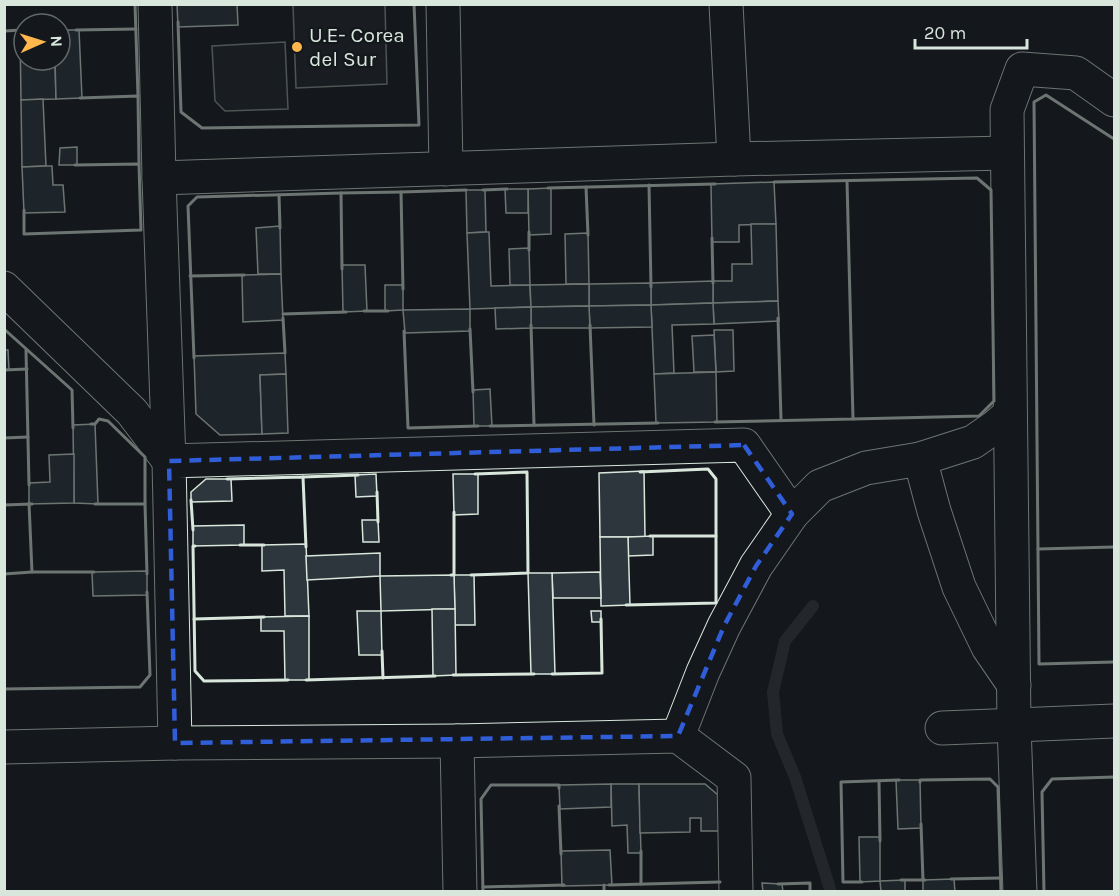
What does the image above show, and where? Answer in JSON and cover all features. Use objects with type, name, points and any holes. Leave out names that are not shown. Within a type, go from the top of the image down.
[{"type":"street","points":[[155,4],[175,743]]},
{"type":"street","points":[[443,4],[446,169]]},
{"type":"street","points":[[726,4],[734,159]]},
{"type":"street","points":[[1020,891],[1014,725],[1007,110],[1022,69],[1076,74],[1114,100]]},
{"type":"street","points":[[159,178],[734,159],[1007,153]]},
{"type":"street","points":[[4,288],[132,412],[169,461]]},
{"type":"street","points":[[678,736],[702,672],[756,566],[792,514],[820,486],[866,468],[920,459],[973,442],[1010,414]]},
{"type":"street","points":[[169,461],[744,445],[792,514]]},
{"type":"street","points":[[920,459],[959,587],[988,646],[1014,685]]},
{"type":"street","points":[[942,728],[1114,721]]},
{"type":"street","points":[[4,747],[678,736],[734,778],[736,891]]},
{"type":"street","points":[[457,741],[460,891]]},
{"type":"highlighted area","points":[[744,445],[792,514],[756,566],[724,626],[678,736],[175,743],[169,461]]},
{"type":"shaded area","points":[[293,5],[385,5],[387,84],[296,88]]},
{"type":"shaded area","points":[[285,42],[288,109],[225,111],[215,101],[212,46]]},
{"type":"building","points":[[177,4],[237,4],[238,25],[178,27]]},
{"type":"building","points":[[72,30],[79,30],[82,98],[56,99],[55,72],[72,72]]},
{"type":"building","points":[[21,72],[55,72],[56,99],[21,100]]},
{"type":"building","points":[[43,99],[46,166],[22,167],[21,100]]},
{"type":"building","points":[[77,147],[77,165],[59,165],[60,148]]},
{"type":"building","points":[[52,166],[53,185],[63,185],[65,212],[24,213],[22,167]]},
{"type":"building","points":[[774,182],[776,224],[739,225],[739,242],[712,242],[711,184]]},
{"type":"building","points":[[551,188],[551,234],[529,235],[528,189]]},
{"type":"building","points":[[505,189],[528,189],[528,213],[506,213]]},
{"type":"building","points":[[466,190],[485,190],[486,232],[467,233]]},
{"type":"building","points":[[751,224],[776,224],[778,301],[713,303],[713,281],[732,281],[732,264],[752,264]]},
{"type":"building","points":[[280,226],[281,274],[258,274],[256,228]]},
{"type":"building","points":[[489,232],[491,286],[530,285],[531,307],[470,309],[467,233]]},
{"type":"building","points":[[588,233],[589,284],[566,284],[565,234]]},
{"type":"building","points":[[529,248],[530,285],[510,285],[509,249]]},
{"type":"building","points":[[342,265],[365,265],[367,311],[343,312]]},
{"type":"building","points":[[281,274],[283,320],[243,322],[242,275]]},
{"type":"building","points":[[713,281],[713,303],[651,305],[651,283]]},
{"type":"building","points":[[651,283],[651,305],[589,306],[589,284]]},
{"type":"building","points":[[589,284],[589,306],[531,307],[530,285]]},
{"type":"building","points":[[385,285],[403,285],[403,310],[385,311]]},
{"type":"building","points":[[778,301],[779,321],[714,324],[713,303]]},
{"type":"building","points":[[713,303],[714,324],[672,325],[674,373],[654,374],[651,305]]},
{"type":"building","points":[[651,305],[652,327],[590,328],[589,306]]},
{"type":"building","points":[[589,306],[590,328],[531,328],[531,307]]},
{"type":"building","points":[[531,307],[531,328],[496,329],[495,308]]},
{"type":"building","points":[[470,309],[470,331],[405,333],[403,310]]},
{"type":"building","points":[[714,330],[733,330],[734,371],[716,372]]},
{"type":"building","points":[[714,335],[716,372],[694,372],[692,336]]},
{"type":"building","points":[[4,350],[8,350],[9,370],[4,370]]},
{"type":"building","points":[[285,353],[286,374],[260,375],[262,434],[220,435],[196,414],[194,356]]},
{"type":"building","points":[[716,372],[717,422],[656,423],[654,374]]},
{"type":"building","points":[[286,374],[288,433],[262,434],[260,375]]},
{"type":"building","points":[[490,389],[492,426],[474,426],[473,390]]},
{"type":"building","points":[[95,424],[98,504],[74,503],[73,425]]},
{"type":"building","points":[[74,454],[74,503],[29,504],[29,483],[50,482],[49,455]]},
{"type":"building","points":[[644,471],[645,537],[600,537],[599,473]]},
{"type":"building","points":[[376,474],[377,496],[356,497],[355,475]]},
{"type":"building","points":[[453,474],[478,474],[478,514],[454,515]]},
{"type":"building","points":[[206,479],[231,479],[232,501],[191,502],[191,492]]},
{"type":"building","points":[[362,520],[378,520],[379,542],[363,542]]},
{"type":"building","points":[[244,525],[244,545],[193,546],[193,526]]},
{"type":"building","points":[[653,536],[653,555],[628,556],[628,537]]},
{"type":"building","points":[[600,537],[628,537],[630,605],[601,606]]},
{"type":"building","points":[[306,544],[309,616],[285,616],[284,570],[262,571],[262,545]]},
{"type":"building","points":[[380,553],[380,576],[307,580],[306,556]]},
{"type":"building","points":[[147,571],[147,595],[93,596],[92,572]]},
{"type":"building","points":[[600,572],[601,598],[553,598],[552,573]]},
{"type":"building","points":[[528,573],[552,573],[555,674],[531,674]]},
{"type":"building","points":[[454,575],[474,575],[475,625],[455,625]]},
{"type":"building","points":[[454,575],[455,609],[381,611],[380,576]]},
{"type":"building","points":[[432,609],[455,609],[456,675],[433,676]]},
{"type":"building","points":[[357,611],[381,611],[382,655],[359,655]]},
{"type":"building","points":[[591,611],[601,611],[601,622],[592,622]]},
{"type":"building","points":[[309,616],[309,680],[285,680],[284,631],[261,631],[261,617]]},
{"type":"building","points":[[896,780],[920,780],[921,828],[898,829]]},
{"type":"building","points":[[611,784],[639,784],[641,853],[628,853],[627,825],[612,826]]},
{"type":"building","points":[[611,784],[611,807],[560,809],[559,785]]},
{"type":"building","points":[[639,784],[705,784],[718,795],[719,831],[701,831],[701,818],[690,818],[690,832],[640,833]]},
{"type":"building","points":[[859,837],[880,837],[880,881],[860,882]]},
{"type":"building","points":[[610,850],[612,885],[562,886],[561,851]]},
{"type":"building","points":[[954,879],[955,892],[923,892],[923,880]]},
{"type":"building","points":[[905,880],[905,892],[881,892],[880,881]]},
{"type":"building","points":[[762,883],[782,884],[783,892],[763,892]]},
{"type":"waterway","points":[[813,606],[785,641],[773,692],[777,734],[795,777],[831,892]]},
{"type":"wall","points":[[135,4],[138,96]]},
{"type":"wall","points":[[178,22],[181,112],[202,128],[419,125],[414,4]]},
{"type":"wall","points":[[76,30],[136,29]]},
{"type":"wall","points":[[4,31],[12,31]]},
{"type":"wall","points":[[1114,139],[1046,95],[1034,102],[1039,664],[1114,662]]},
{"type":"wall","points":[[80,98],[138,96],[139,164]]},
{"type":"wall","points":[[24,210],[24,234],[141,230],[139,164],[75,165]]},
{"type":"wall","points":[[774,182],[977,178],[991,190],[994,401],[979,416],[853,419]]},
{"type":"wall","points":[[715,422],[853,419],[847,181]]},
{"type":"wall","points":[[548,188],[715,184]]},
{"type":"wall","points":[[649,185],[651,287]]},
{"type":"wall","points":[[586,187],[588,235]]},
{"type":"wall","points":[[483,190],[507,189]]},
{"type":"wall","points":[[403,289],[401,192],[466,190]]},
{"type":"wall","points":[[342,269],[341,193],[401,192]]},
{"type":"wall","points":[[194,358],[188,206],[197,197],[341,193]]},
{"type":"wall","points":[[279,195],[280,228]]},
{"type":"wall","points":[[529,232],[529,250]]},
{"type":"wall","points":[[712,238],[713,283]]},
{"type":"wall","points":[[190,276],[244,275]]},
{"type":"wall","points":[[364,311],[388,311]]},
{"type":"wall","points":[[283,314],[346,312]]},
{"type":"wall","points":[[283,318],[285,353]]},
{"type":"wall","points":[[778,318],[781,420]]},
{"type":"wall","points":[[531,325],[534,425]]},
{"type":"wall","points":[[590,325],[594,425]]},
{"type":"wall","points":[[4,329],[72,390],[73,428]]},
{"type":"wall","points":[[470,329],[473,392]]},
{"type":"wall","points":[[404,331],[408,428],[478,426]]},
{"type":"wall","points":[[26,350],[29,485]]},
{"type":"wall","points":[[4,370],[27,369]]},
{"type":"wall","points":[[91,424],[95,424],[99,419],[108,421],[145,457],[145,504]]},
{"type":"wall","points":[[490,426],[658,423]]},
{"type":"wall","points":[[4,438],[28,437]]},
{"type":"wall","points":[[626,605],[716,603],[716,479],[708,469],[640,472]]},
{"type":"wall","points":[[471,575],[528,573],[527,472],[475,474]]},
{"type":"wall","points":[[303,477],[358,475]]},
{"type":"wall","points":[[227,479],[303,477],[306,547]]},
{"type":"wall","points":[[377,492],[378,522]]},
{"type":"wall","points":[[191,500],[193,530]]},
{"type":"wall","points":[[29,503],[32,572]]},
{"type":"wall","points":[[4,505],[32,504]]},
{"type":"wall","points":[[95,504],[145,504],[147,574]]},
{"type":"wall","points":[[451,575],[454,575],[454,512]]},
{"type":"wall","points":[[650,536],[716,536]]},
{"type":"wall","points":[[240,545],[264,545]]},
{"type":"wall","points":[[195,546],[193,546],[195,671],[204,681],[288,680]]},
{"type":"wall","points":[[1038,549],[1114,547]]},
{"type":"wall","points":[[4,574],[94,572]]},
{"type":"wall","points":[[4,689],[140,687],[150,675],[147,592]]},
{"type":"wall","points":[[194,619],[264,617]]},
{"type":"wall","points":[[552,674],[602,673],[601,619]]},
{"type":"wall","points":[[382,651],[383,678]]},
{"type":"wall","points":[[453,675],[534,674]]},
{"type":"wall","points":[[306,680],[435,676]]},
{"type":"wall","points":[[1044,892],[1042,792],[1052,779],[1114,777]]},
{"type":"wall","points":[[920,782],[920,780],[990,779],[998,787],[1001,892]]},
{"type":"wall","points":[[862,882],[843,882],[841,782],[899,780]]},
{"type":"wall","points":[[879,781],[880,841]]},
{"type":"wall","points":[[483,892],[481,799],[491,785],[559,785],[559,788]]},
{"type":"wall","points":[[559,806],[561,854]]},
{"type":"wall","points":[[921,824],[923,880]]},
{"type":"wall","points":[[641,851],[641,884]]},
{"type":"wall","points":[[951,879],[1001,878]]},
{"type":"wall","points":[[901,880],[925,880]]},
{"type":"wall","points":[[609,885],[720,882]]},
{"type":"wall","points":[[778,884],[810,883],[810,892]]},
{"type":"wall","points":[[483,887],[564,885]]},
{"type":"wall","points":[[604,885],[604,892]]},
{"type":"place","name":"U.E- Corea del Sur","points":[[297,47]]}]
